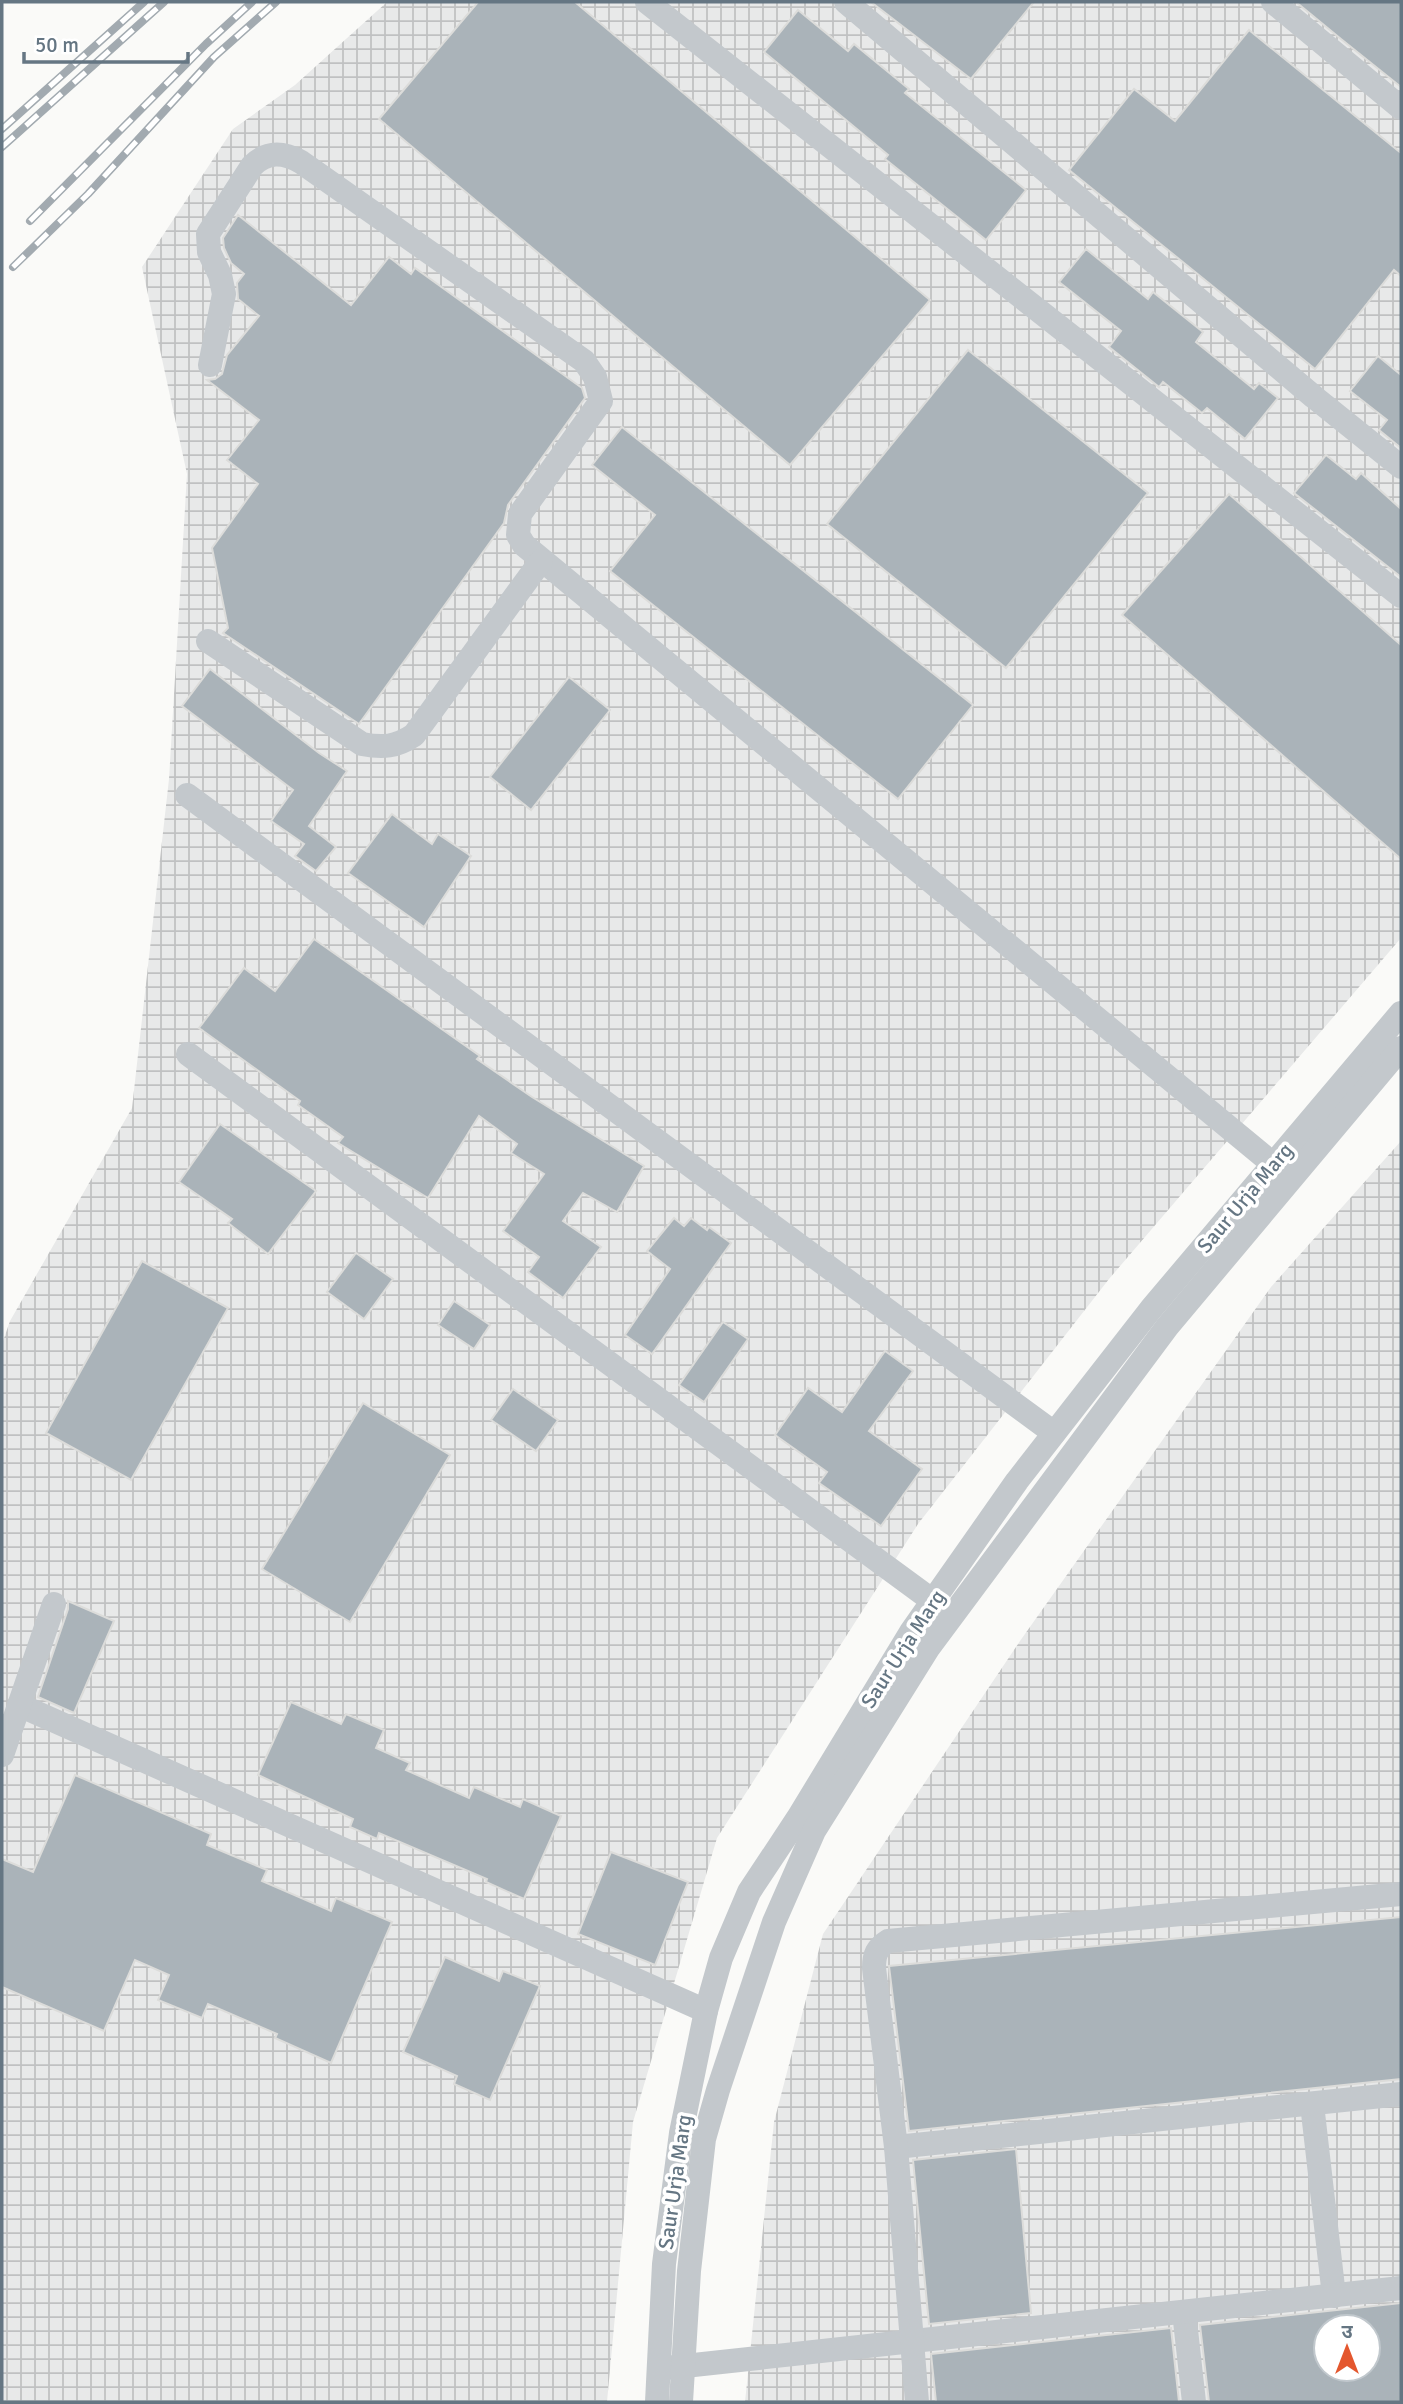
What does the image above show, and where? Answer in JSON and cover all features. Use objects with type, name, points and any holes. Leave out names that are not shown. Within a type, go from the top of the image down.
[{"type":"street","points":[[647,2],[1401,596]]},
{"type":"street","points":[[846,2],[1303,388],[1401,467]]},
{"type":"street","points":[[1273,2],[1401,108]]},
{"type":"street","points":[[210,365],[224,294],[220,275],[209,252],[208,234],[260,157],[269,155],[290,156],[584,361],[595,377],[601,401],[520,514],[518,535],[524,545],[1273,1164]]},
{"type":"street","points":[[208,641],[362,744],[389,747],[414,735],[541,561]]},
{"type":"street","points":[[187,795],[1054,1433]]},
{"type":"street","name":"Saur Urja Marg","points":[[681,2402],[670,2367],[667,2237],[681,2133],[706,2011],[720,1958],[749,1892],[798,1818],[911,1632],[998,1508],[1151,1308],[1401,1013]]},
{"type":"street","name":"Saur Urja Marg","points":[[657,2402],[670,2367],[689,2271],[704,2139],[774,1922],[814,1831],[929,1647],[1167,1327],[1401,1048]]},
{"type":"street","points":[[188,1054],[933,1601]]},
{"type":"street","points":[[998,1508],[1021,1525]]},
{"type":"street","points":[[2,1755],[54,1604]]},
{"type":"street","points":[[19,1705],[706,2011]]},
{"type":"street","points":[[918,2402],[896,2147],[874,1968],[878,1947],[888,1941],[1401,1894]]},
{"type":"street","points":[[896,2147],[1401,2094]]},
{"type":"street","points":[[1312,2104],[1334,2296]]},
{"type":"street","points":[[670,2367],[1401,2288]]},
{"type":"street","points":[[1184,2312],[1194,2402]]},
{"type":"shaded area","points":[[387,2],[1401,2],[1401,938],[1109,1279],[918,1524],[717,1838],[633,2122],[607,2402],[2,2402],[2,1344],[10,1321],[132,1108],[169,779],[187,474],[142,267],[233,129],[295,85]]},
{"type":"shaded area","points":[[1401,1141],[1401,2402],[745,2402],[774,2122],[823,1934],[1020,1641],[1271,1287]]},
{"type":"building","points":[[478,2],[575,2],[930,300],[790,465],[379,119]]},
{"type":"building","points":[[871,2],[1034,2],[971,79]]},
{"type":"building","points":[[1296,2],[1401,2],[1401,87],[1341,39]]},
{"type":"building","points":[[798,10],[848,51],[854,44],[909,89],[905,93],[1026,190],[986,240],[885,159],[888,155],[764,52]]},
{"type":"building","points":[[1249,30],[1401,153],[1401,276],[1394,270],[1315,369],[1069,170],[1134,89],[1175,121]]},
{"type":"building","points":[[238,215],[351,305],[389,257],[411,274],[415,268],[582,388],[585,398],[508,505],[504,523],[359,724],[223,633],[228,628],[212,548],[258,484],[227,460],[259,420],[207,380],[222,374],[227,355],[259,316],[238,299],[237,283],[244,274],[231,263],[224,248],[223,238]]},
{"type":"building","points":[[1086,249],[1148,299],[1153,292],[1203,332],[1196,342],[1254,389],[1259,383],[1278,398],[1245,439],[1207,408],[1202,413],[1163,382],[1159,387],[1109,347],[1121,331],[1059,282]]},
{"type":"building","points":[[968,350],[1148,493],[1006,668],[827,524]]},
{"type":"building","points":[[1378,356],[1401,375],[1401,448],[1379,430],[1387,420],[1350,391]]},
{"type":"building","points":[[622,427],[973,705],[898,799],[610,571],[655,515],[592,465]]},
{"type":"building","points":[[1326,455],[1356,479],[1361,473],[1401,509],[1401,577],[1294,493]]},
{"type":"building","points":[[1229,494],[1401,645],[1401,859],[1122,615]]},
{"type":"building","points":[[210,669],[319,753],[347,771],[309,826],[336,847],[316,871],[295,856],[304,844],[271,821],[293,790],[182,706]]},
{"type":"building","points":[[569,677],[610,710],[531,810],[490,777]]},
{"type":"building","points":[[392,814],[432,844],[438,834],[471,856],[424,927],[348,873]]},
{"type":"building","points":[[314,939],[480,1056],[477,1059],[532,1097],[644,1166],[617,1212],[583,1193],[563,1221],[601,1247],[563,1298],[528,1272],[539,1257],[503,1231],[544,1174],[511,1153],[517,1144],[479,1116],[428,1198],[338,1143],[343,1137],[298,1105],[300,1101],[199,1028],[244,968],[275,991]]},
{"type":"building","points":[[220,1124],[316,1191],[268,1254],[228,1223],[232,1219],[179,1182]]},
{"type":"building","points":[[674,1218],[684,1226],[691,1218],[731,1243],[652,1354],[625,1335],[670,1269],[647,1251]]},
{"type":"building","points":[[356,1253],[393,1279],[364,1319],[327,1292]]},
{"type":"building","points":[[142,1261],[228,1308],[131,1480],[46,1433]]},
{"type":"building","points":[[454,1301],[490,1325],[474,1349],[438,1325]]},
{"type":"building","points":[[723,1322],[748,1339],[704,1402],[679,1385]]},
{"type":"building","points":[[885,1351],[913,1371],[869,1431],[922,1469],[881,1526],[819,1483],[827,1472],[775,1435],[808,1388],[842,1412]]},
{"type":"building","points":[[513,1389],[558,1420],[536,1451],[491,1420]]},
{"type":"building","points":[[363,1403],[450,1455],[350,1622],[262,1569]]},
{"type":"building","points":[[68,1601],[114,1621],[74,1713],[38,1697],[68,1609]]},
{"type":"building","points":[[291,1702],[341,1724],[346,1714],[384,1730],[376,1748],[410,1763],[406,1770],[469,1798],[474,1787],[520,1807],[523,1799],[561,1816],[524,1899],[486,1882],[487,1879],[379,1833],[377,1839],[350,1827],[353,1819],[258,1775]]},
{"type":"building","points":[[75,1775],[211,1834],[207,1845],[267,1870],[262,1881],[331,1911],[336,1898],[392,1922],[331,2063],[275,2038],[277,2034],[208,2004],[202,2018],[158,2000],[169,1975],[135,1960],[104,2031],[2,1987],[2,1859],[33,1872]]},
{"type":"building","points":[[611,1852],[688,1882],[655,1965],[578,1934]]},
{"type":"building","points":[[1401,1917],[1401,2079],[909,2131],[889,1966]]},
{"type":"building","points":[[445,1957],[499,1981],[503,1971],[540,1986],[490,2100],[454,2084],[457,2076],[403,2052]]},
{"type":"building","points":[[1016,2149],[1031,2313],[929,2324],[913,2160]]},
{"type":"building","points":[[1401,2303],[1401,2402],[1209,2402],[1200,2325]]},
{"type":"building","points":[[1171,2328],[1179,2402],[936,2402],[931,2354]]},
{"type":"railway","points":[[2,129],[144,2]]},
{"type":"railway","points":[[2,147],[164,2]]},
{"type":"railway","points":[[30,221],[206,44],[252,2]]},
{"type":"railway","points":[[13,267],[88,194],[214,57],[276,2]]}]
